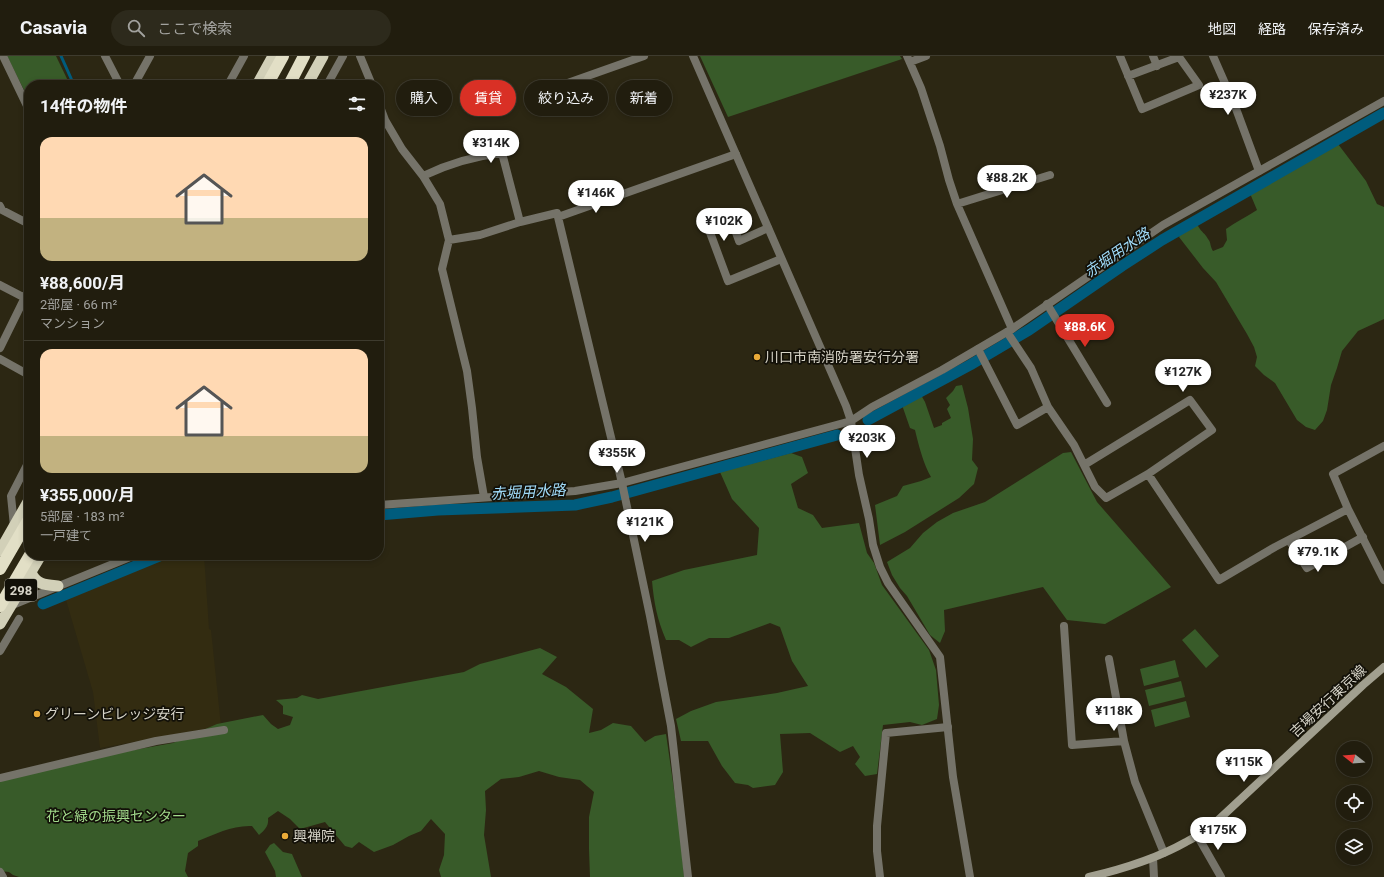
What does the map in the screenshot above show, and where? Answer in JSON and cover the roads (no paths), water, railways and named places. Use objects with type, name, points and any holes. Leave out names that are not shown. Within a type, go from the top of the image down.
[{"type":"highway","points":[[254,80],[266,56]]},
{"type":"highway","points":[[260,80],[273,56]]},
{"type":"highway","points":[[270,80],[283,56]]},
{"type":"highway","points":[[292,80],[304,56]]},
{"type":"highway","points":[[303,80],[315,56]]},
{"type":"highway","points":[[310,80],[323,56]]},
{"type":"highway","points":[[0,551],[24,509]]},
{"type":"highway","points":[[0,569],[24,528]]},
{"type":"highway","points":[[6,606],[28,560]]},
{"type":"highway","name":"298","points":[[0,624],[6,606],[38,560]]},
{"type":"highway","points":[[31,572],[33,579],[38,582],[58,586]]},
{"type":"main road","name":"吉場安行東京線","points":[[1089,877],[1138,864],[1153,858],[1197,835],[1215,823],[1384,667]]},
{"type":"street","points":[[3,56],[24,100]]},
{"type":"street","points":[[105,56],[117,80]]},
{"type":"street","points":[[137,80],[150,56]]},
{"type":"street","points":[[231,80],[244,56]]},
{"type":"street","points":[[330,80],[343,56]]},
{"type":"street","points":[[360,56],[370,80]]},
{"type":"street","points":[[577,80],[644,56]]},
{"type":"street","points":[[694,56],[851,421],[859,475],[873,545],[880,567],[888,583],[940,657],[953,777],[970,877]]},
{"type":"street","points":[[926,56],[909,59],[940,146],[957,204],[1010,330],[1031,368],[1048,407],[1074,445],[1084,465],[1095,487],[1106,498],[1148,474],[1212,430],[1190,400],[1084,465]]},
{"type":"street","points":[[1120,56],[1128,76],[1142,109],[1199,86],[1179,56],[1157,66],[1128,76]]},
{"type":"street","points":[[1153,56],[1157,66]]},
{"type":"street","points":[[1213,56],[1235,106],[1259,171]]},
{"type":"street","points":[[384,505],[575,492],[622,483],[851,421],[872,407],[942,370],[1010,330],[1163,225],[1384,101]]},
{"type":"street","points":[[384,117],[402,149],[423,176],[440,204],[449,240],[442,270],[467,371],[477,457],[484,497]]},
{"type":"street","points":[[423,176],[438,169],[470,159],[484,155],[502,153],[520,222]]},
{"type":"street","points":[[558,217],[736,154]]},
{"type":"street","points":[[957,204],[1050,175]]},
{"type":"street","points":[[0,206],[2,210],[24,221]]},
{"type":"street","points":[[449,240],[480,235],[520,222],[557,213],[622,483],[650,616],[671,726],[688,877]]},
{"type":"street","points":[[768,228],[739,241],[731,219],[708,228],[728,281],[782,259]]},
{"type":"street","points":[[0,285],[24,298],[0,348]]},
{"type":"street","points":[[1047,304],[1107,404]]},
{"type":"street","points":[[978,349],[1017,425],[1048,407]]},
{"type":"street","points":[[0,359],[24,372]]},
{"type":"street","points":[[1384,446],[1333,474],[1348,509],[1384,580]]},
{"type":"street","points":[[14,526],[11,496],[24,471]]},
{"type":"street","points":[[1148,474],[1219,580],[1289,540],[1348,509]]},
{"type":"street","points":[[1289,540],[1306,568],[1363,537]]},
{"type":"street","points":[[0,610],[6,606],[123,560]]},
{"type":"street","points":[[0,651],[19,619]]},
{"type":"street","points":[[1064,626],[1072,745],[1124,741]]},
{"type":"street","points":[[1109,659],[1124,741],[1136,782],[1164,853]]},
{"type":"street","points":[[880,877],[877,850],[877,826],[886,733],[948,726]]},
{"type":"street","points":[[0,778],[156,740],[224,730]]},
{"type":"street","points":[[1197,835],[1221,877]]},
{"type":"street","points":[[1153,858],[1154,877]]},
{"type":"street","points":[[0,872],[3,877]]},
{"type":"waterway","points":[[61,56],[72,80]]},
{"type":"waterway","name":"赤堀用水路","points":[[868,420],[970,365],[1029,330],[1162,240],[1384,113]]},
{"type":"waterway","name":"赤堀用水路","points":[[384,515],[438,510],[575,505],[612,497],[837,435]]},
{"type":"waterway","name":"赤堀用水路","points":[[43,604],[150,560]]},
{"type":"place","name":"川口市南消防署安行分署","points":[[757,357]]},
{"type":"place","name":"グリーンビレッジ安行","points":[[37,714]]},
{"type":"place","name":"興禅院","points":[[285,836]]},
{"type":"park label","name":"花と緑の振興センター","points":[[116,816]]}]
